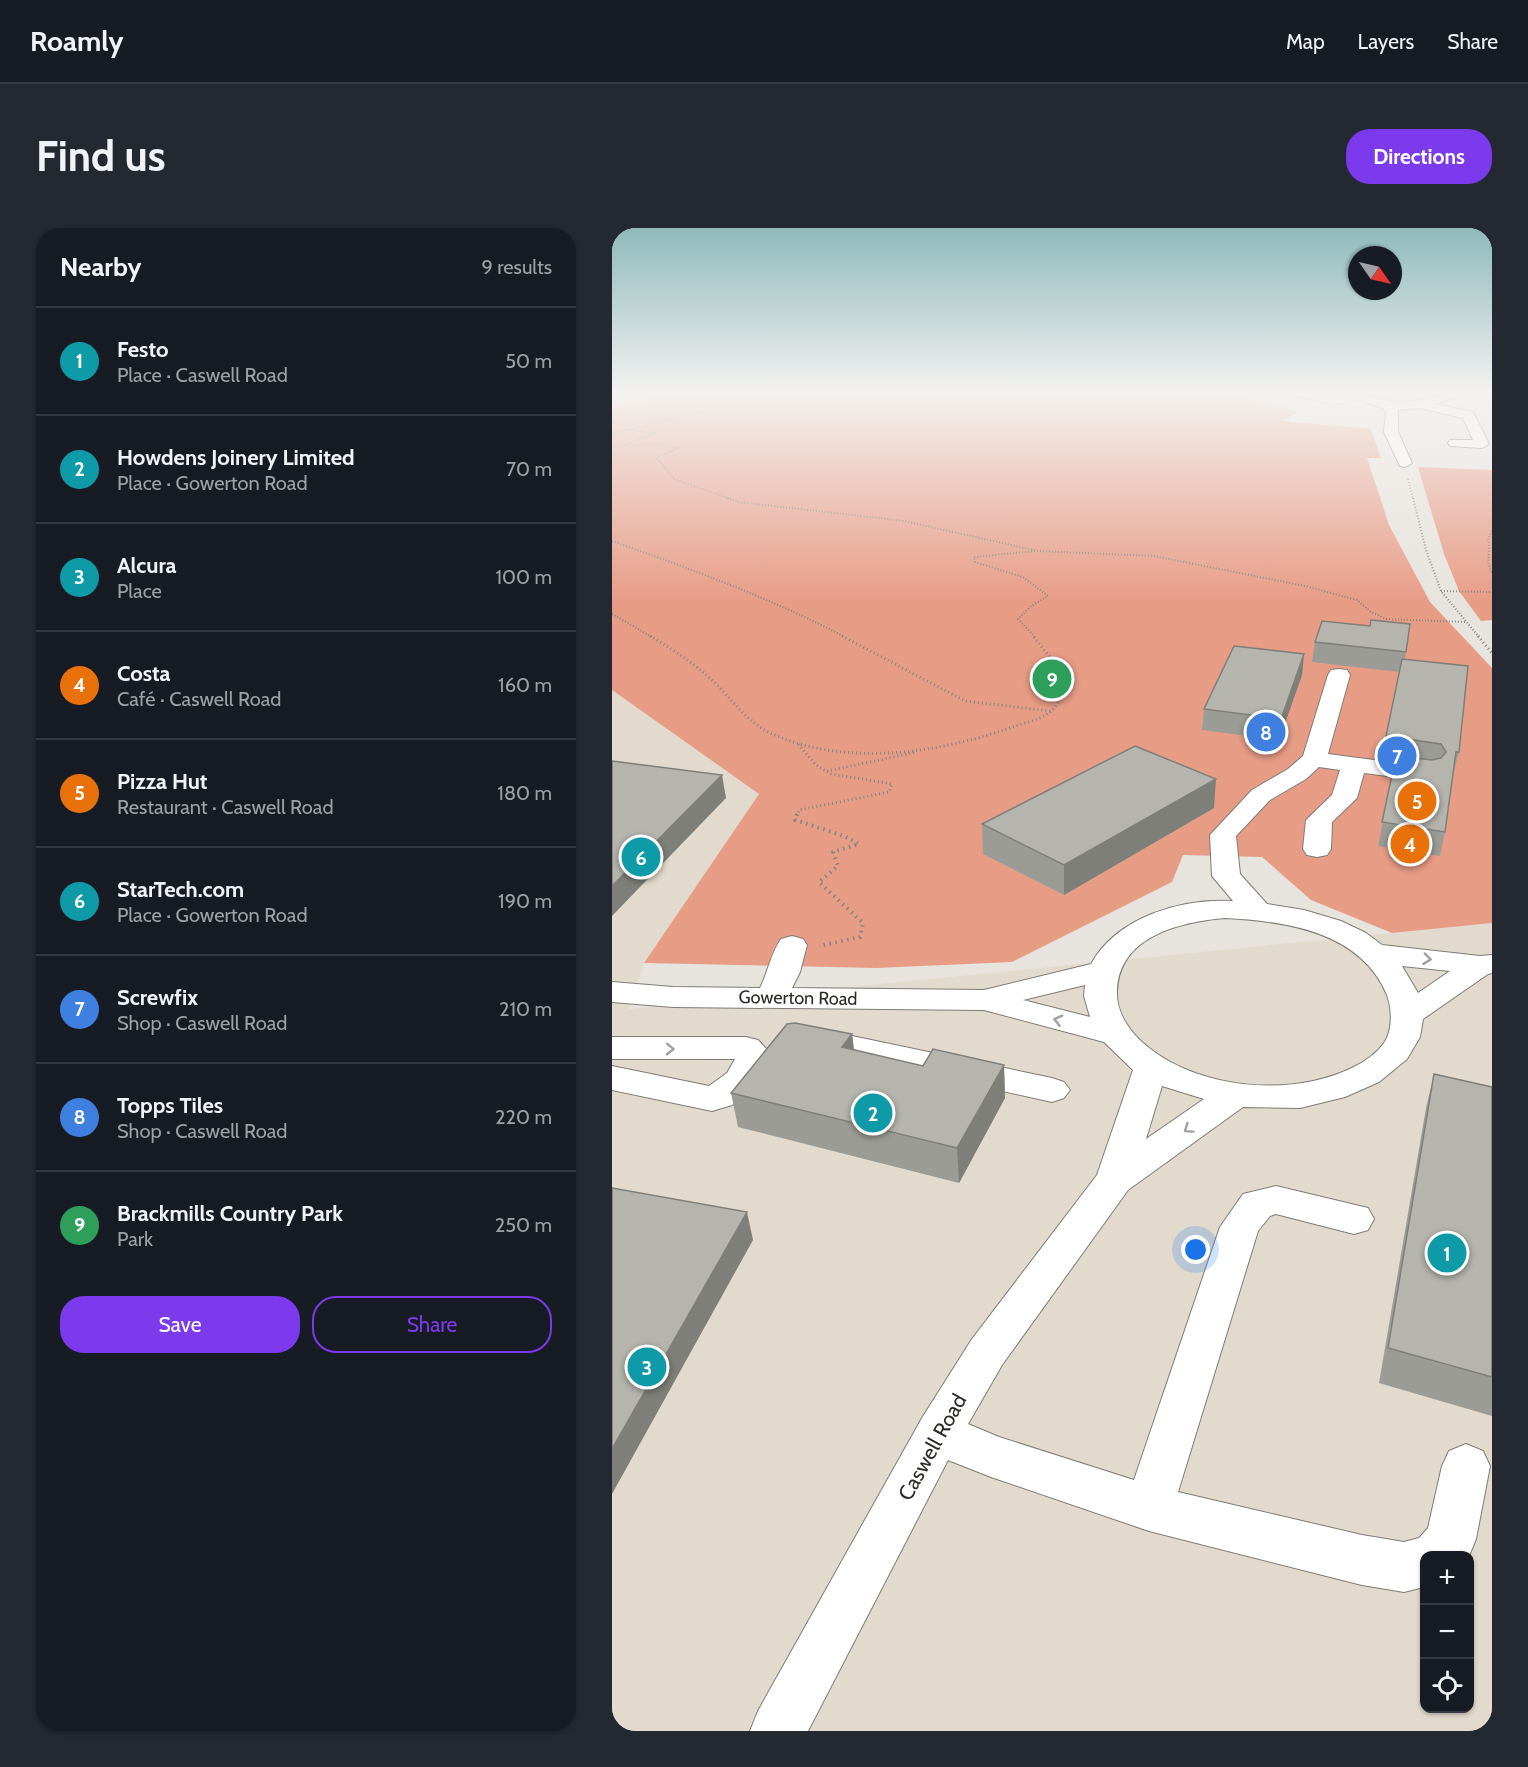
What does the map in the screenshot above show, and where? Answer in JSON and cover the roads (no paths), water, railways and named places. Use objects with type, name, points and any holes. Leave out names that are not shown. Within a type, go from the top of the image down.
[{"type":"street","points":[[1256,909],[1226,876],[1224,835],[1261,795],[1297,774],[1314,759],[1339,675]]},
{"type":"street","points":[[1314,759],[1427,774]]},
{"type":"street","points":[[1317,849],[1319,820],[1344,798],[1354,764]]},
{"type":"street","points":[[1194,912],[1226,876]]},
{"type":"street","points":[[1256,909],[1300,917],[1340,932],[1373,953],[1399,981],[1408,1014],[1401,1043],[1377,1069],[1338,1088],[1289,1097],[1235,1095],[1190,1084],[1151,1066],[1130,1051],[1114,1034],[1099,1002],[1102,971],[1120,944],[1152,924],[1194,912],[1256,909]]},
{"type":"street","points":[[771,998],[784,972],[791,948]]},
{"type":"street","points":[[1373,953],[1486,964]]},
{"type":"street","points":[[1408,1014],[1486,964]]},
{"type":"street","name":"Gowerton Road","points":[[984,1000],[1102,971]]},
{"type":"street","name":"Gowerton Road","points":[[612,992],[673,997],[984,1000],[1114,1034]]},
{"type":"street","points":[[750,1051],[800,1043],[852,1047],[1052,1090]]},
{"type":"street","points":[[612,1048],[746,1048],[753,1053],[752,1063],[738,1082],[724,1095],[712,1099],[612,1078]]},
{"type":"street","name":"Caswell Road","points":[[1115,1180],[1151,1066]]},
{"type":"street","name":"Caswell Road","points":[[778,1731],[938,1433],[987,1352],[1115,1180],[1235,1095]]},
{"type":"street","points":[[1149,1508],[1240,1227],[1257,1204],[1276,1200],[1354,1219]]},
{"type":"street","points":[[938,1433],[991,1456],[1149,1508],[1362,1560],[1404,1567],[1420,1563]]},
{"type":"street","points":[[1441,1551],[1451,1539],[1466,1466]]},
{"type":"place","name":"Brackmills Country Park","points":[[1052,679]]},
{"type":"place","name":"Topps Tiles","points":[[1266,732]]},
{"type":"place","name":"Screwfix","points":[[1397,756]]},
{"type":"place","name":"Pizza Hut","points":[[1417,801]]},
{"type":"place","name":"Costa","points":[[1410,844]]},
{"type":"place","name":"StarTech.com","points":[[641,857]]},
{"type":"place","name":"Howdens Joinery Limited","points":[[873,1113]]},
{"type":"place","name":"Festo","points":[[1447,1253]]},
{"type":"place","name":"Alcura","points":[[647,1367]]}]
